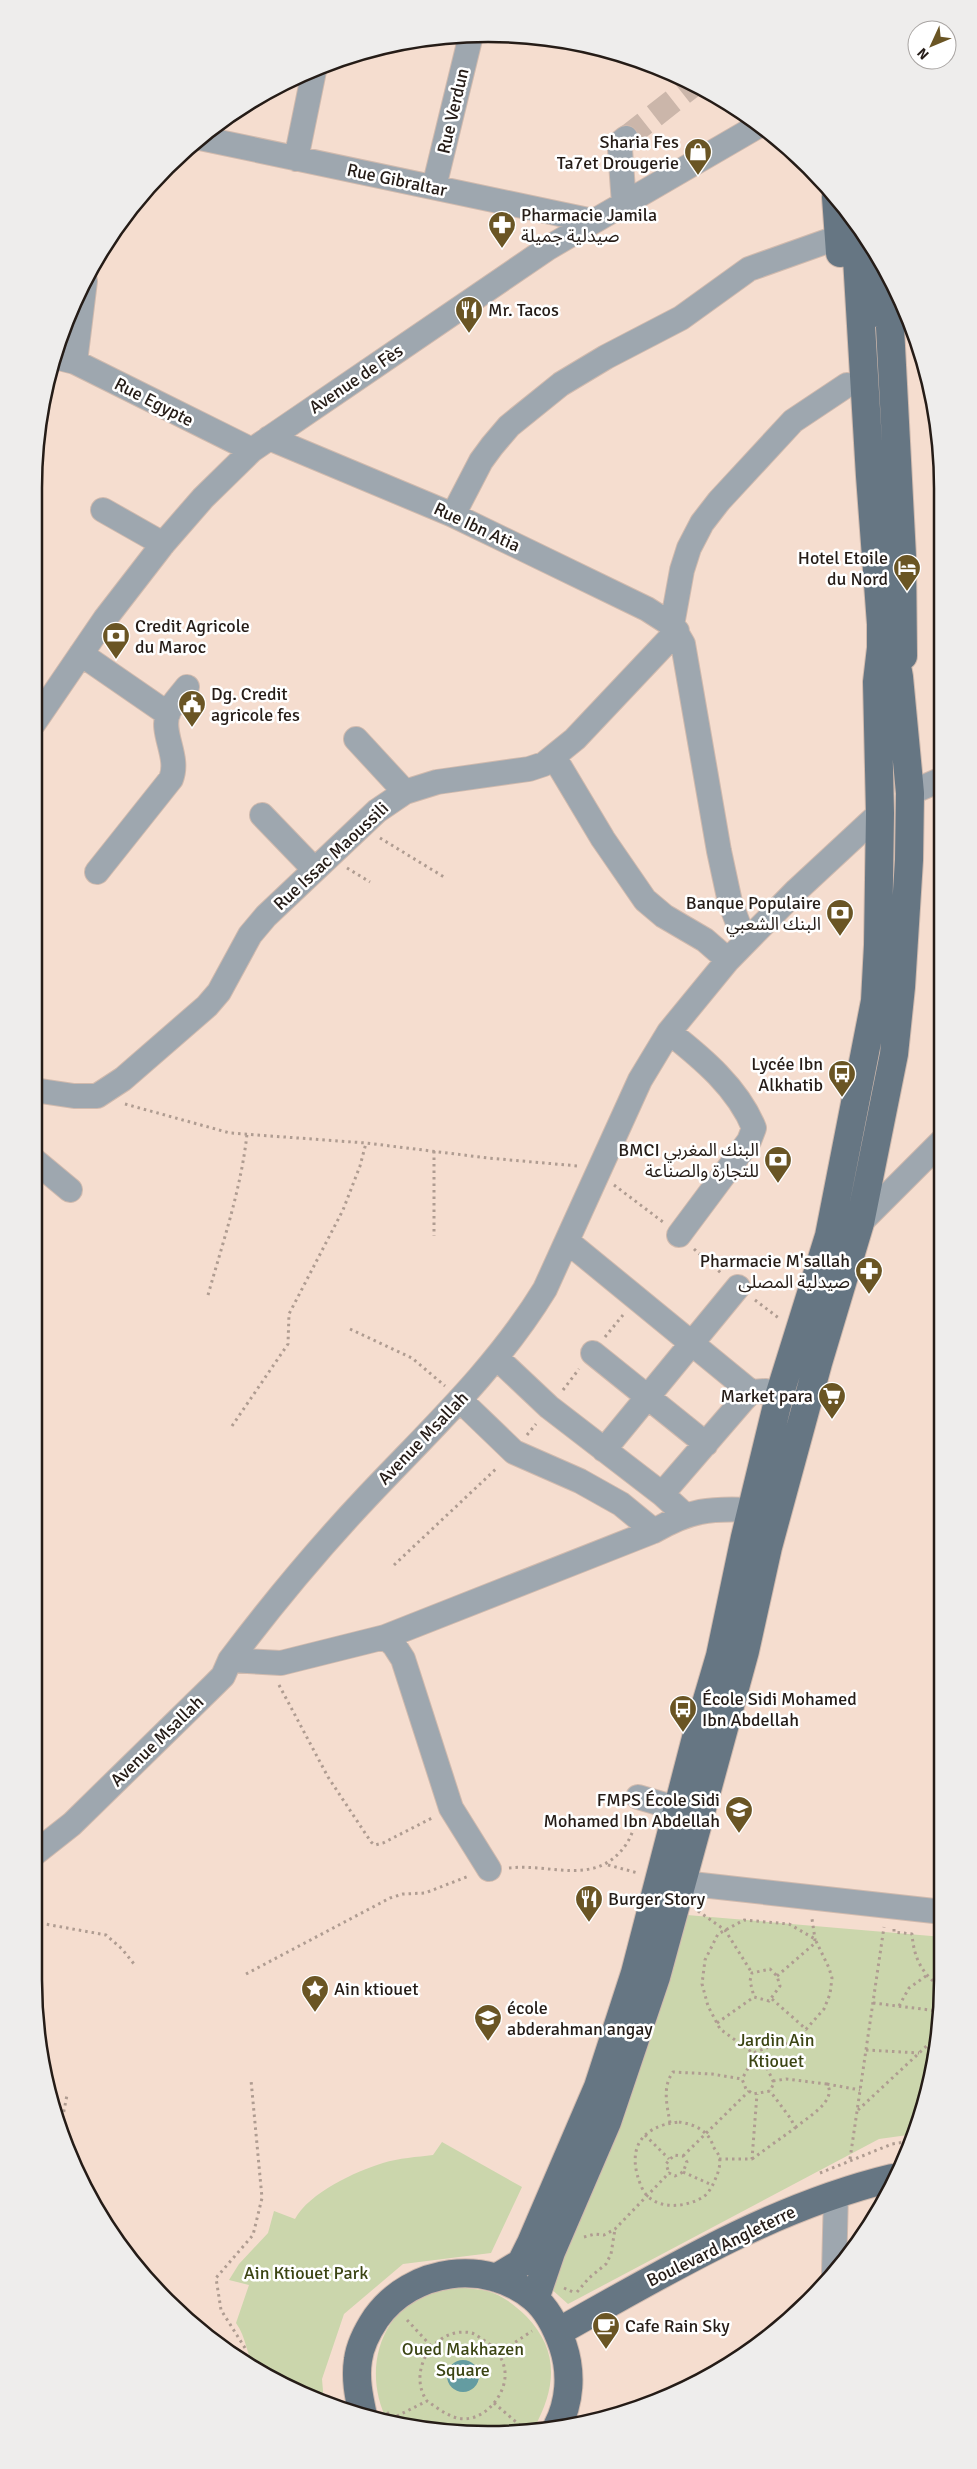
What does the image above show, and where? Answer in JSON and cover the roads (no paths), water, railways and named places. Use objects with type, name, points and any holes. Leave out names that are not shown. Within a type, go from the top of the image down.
[{"type":"main road","points":[[496,2278],[521,2263],[598,2087],[635,1973],[671,1881],[745,1651],[773,1528],[818,1364],[860,1223],[894,1054],[909,860],[910,793],[881,648],[881,624],[870,476],[847,231],[843,218]]},
{"type":"main road","points":[[847,231],[847,385],[858,550],[865,611],[888,680]]},
{"type":"main road","points":[[530,2311],[551,2252],[607,2122],[628,2064],[671,1881],[679,1809],[697,1734],[720,1656],[751,1510],[780,1393],[829,1236],[875,1000],[878,945],[880,813],[888,680],[889,620],[876,350],[878,311],[876,269]]},
{"type":"main road","points":[[887,287],[902,556],[904,642],[888,680]]},
{"type":"main road","name":"Boulevard Angleterre","points":[[543,2334],[740,2233],[827,2183],[889,2178]]},
{"type":"main road","points":[[374,2409],[357,2390],[358,2359],[368,2331],[385,2306],[409,2287],[437,2276],[467,2272],[496,2278],[516,2285],[530,2311]]},
{"type":"main road","points":[[530,2311],[548,2314],[543,2334],[567,2360],[568,2388],[560,2421]]},
{"type":"street","name":"Rue Verdun","points":[[434,188],[469,43]]},
{"type":"street","points":[[296,159],[312,78]]},
{"type":"street","name":"Avenue de Fès","points":[[42,712],[105,619],[163,544],[204,498],[260,444],[540,254],[593,221],[752,129]]},
{"type":"street","points":[[624,204],[620,143],[626,138]]},
{"type":"street","name":"Rue Gibraltar","points":[[210,140],[593,221]]},
{"type":"street","points":[[453,514],[481,461],[492,446],[509,426],[561,384],[606,357],[681,318],[750,269],[847,231]]},
{"type":"street","points":[[65,360],[76,317]]},
{"type":"street","name":"Rue Egypte","points":[[65,360],[260,444]]},
{"type":"street","points":[[745,942],[730,902],[719,851],[685,649],[675,628],[682,570],[689,548],[702,523],[725,494],[793,421],[847,385]]},
{"type":"street","name":"Rue Ibn Atia","points":[[260,444],[453,514],[617,593],[675,628]]},
{"type":"street","points":[[103,510],[163,544]]},
{"type":"street","name":"Rue Issac Maoussili","points":[[42,1091],[74,1096],[97,1096],[123,1079],[207,1006],[219,992],[250,936],[266,916],[314,869],[390,800],[405,792],[438,782],[529,769],[544,764],[575,739],[675,628]]},
{"type":"street","points":[[82,654],[168,714]]},
{"type":"street","points":[[97,872],[171,780],[174,767],[168,736],[168,714],[187,687]]},
{"type":"street","points":[[356,739],[405,792]]},
{"type":"street","points":[[554,757],[603,839],[646,900],[664,916],[705,940],[728,960]]},
{"type":"street","points":[[910,793],[934,783]]},
{"type":"street","name":"Avenue Msallah","points":[[42,1848],[72,1824],[164,1736],[223,1676],[230,1660],[316,1551],[460,1400],[497,1358],[531,1313],[545,1289],[640,1080],[669,1032],[745,942],[797,890],[880,813]]},
{"type":"street","points":[[262,814],[314,869]]},
{"type":"street","points":[[669,1032],[714,1071],[738,1100],[749,1116],[754,1128],[744,1147],[679,1235]]},
{"type":"street","points":[[860,1223],[934,1149]]},
{"type":"street","points":[[42,1167],[70,1190]]},
{"type":"street","points":[[568,1242],[751,1392]]},
{"type":"street","points":[[604,1450],[738,1287]]},
{"type":"street","points":[[592,1353],[706,1444]]},
{"type":"street","points":[[497,1358],[549,1407],[685,1514]]},
{"type":"street","points":[[662,1494],[751,1392],[780,1393]]},
{"type":"street","points":[[460,1400],[514,1452],[580,1481],[621,1504],[654,1531]]},
{"type":"street","points":[[230,1660],[271,1664],[385,1637],[654,1531],[685,1514],[719,1508],[751,1510]]},
{"type":"street","points":[[385,1637],[394,1645],[402,1659],[451,1808],[489,1869]]},
{"type":"street","points":[[638,1797],[679,1809]]},
{"type":"street","points":[[671,1881],[934,1911]]},
{"type":"street","points":[[827,2183],[833,2263]]},
{"type":"water","points":[[463,2360],[475,2364],[479,2376],[475,2388],[463,2392],[451,2388],[447,2376],[451,2364]]},
{"type":"tunnel","points":[[626,138],[688,89]]},
{"type":"place","name":"Sharia Fes Ta7et Drougerie","points":[[698,176]]},
{"type":"place","name":"Pharmacie Jamila صيدلية جميلة","points":[[502,249]]},
{"type":"place","name":"Mr. Tacos","points":[[469,334]]},
{"type":"place","name":"Hotel Etoile du Nord","points":[[907,592]]},
{"type":"place","name":"Credit Agricole du Maroc","points":[[116,660]]},
{"type":"place","name":"Dg. Credit agricole fes","points":[[192,728]]},
{"type":"place","name":"Banque Populaire البنك الشعبي","points":[[840,937]]},
{"type":"place","name":"Lycée Ibn Alkhatib","points":[[842,1098]]},
{"type":"place","name":"BMCI البنك المغربي للتجارة والصناعة","points":[[778,1184]]},
{"type":"place","name":"Pharmacie M'sallah صيدلية المصلى","points":[[869,1295]]},
{"type":"place","name":"Market para","points":[[832,1420]]},
{"type":"place","name":"École Sidi Mohamed Ibn Abdellah","points":[[683,1733]]},
{"type":"place","name":"FMPS École Sidi Mohamed Ibn Abdellah","points":[[739,1834]]},
{"type":"place","name":"Burger Story","points":[[589,1923]]},
{"type":"place","name":"Ain ktiouet","points":[[315,2013]]},
{"type":"place","name":"école abderahman angay","points":[[488,2042]]},
{"type":"place","name":"Cafe Rain Sky","points":[[606,2350]]},
{"type":"park label","name":"Jardin Ain Ktiouet","points":[[776,2050]]},
{"type":"park label","name":"Ain Ktiouet Park","points":[[306,2273]]},
{"type":"park label","name":"Oued Makhazen Square","points":[[463,2359]]}]
